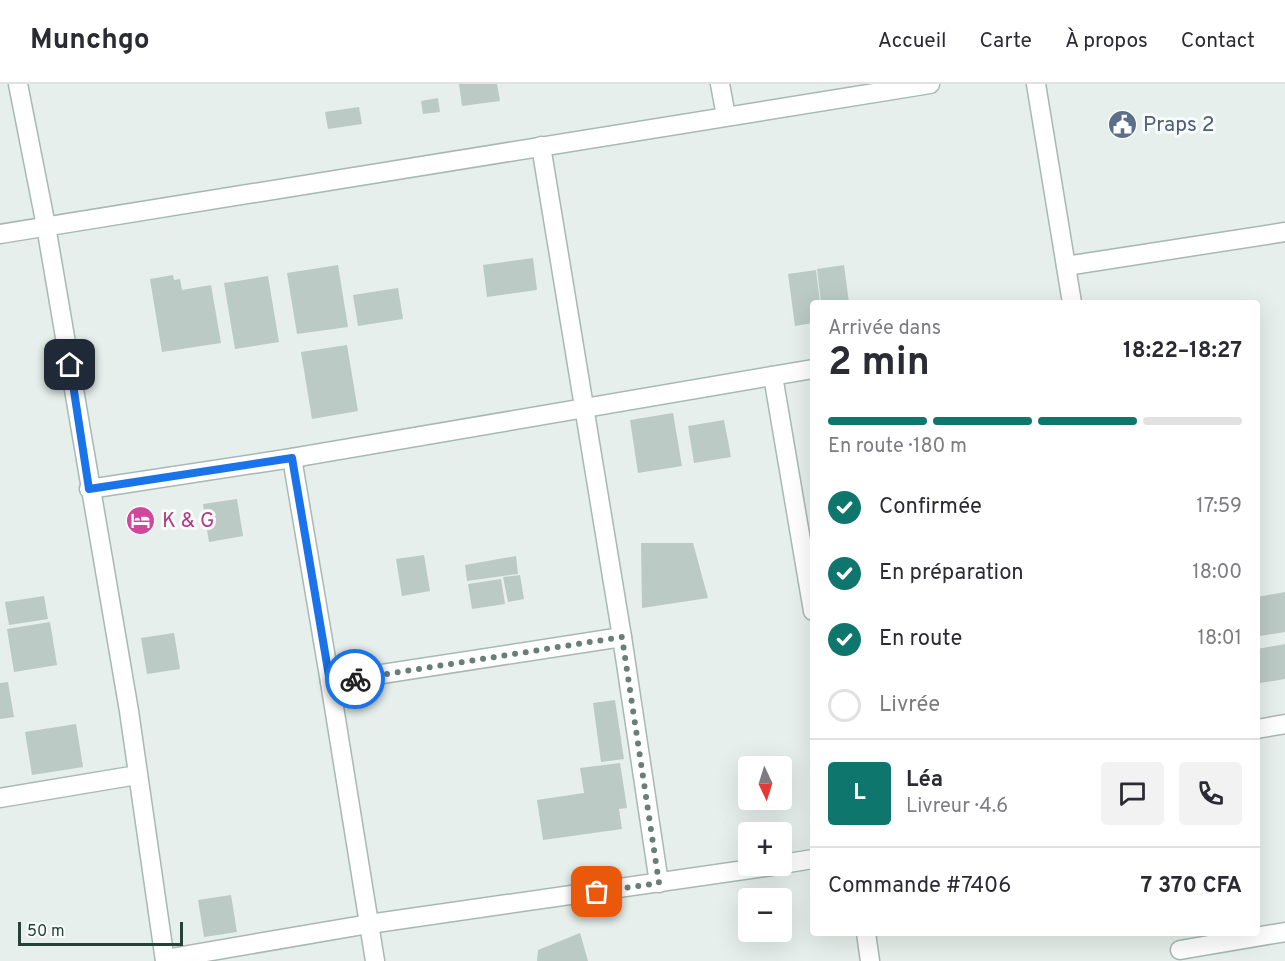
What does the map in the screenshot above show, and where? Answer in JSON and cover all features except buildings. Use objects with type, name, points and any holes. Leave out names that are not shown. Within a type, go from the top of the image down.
[{"type":"street","points":[[18,84],[46,226],[89,489],[129,711],[165,960],[369,924],[738,871]]},
{"type":"street","points":[[720,84],[726,116]]},
{"type":"street","points":[[0,234],[930,84]]},
{"type":"street","points":[[1036,84],[1072,300]]},
{"type":"street","points":[[541,146],[622,637],[659,883]]},
{"type":"street","points":[[1066,266],[1285,232]]},
{"type":"street","points":[[89,489],[292,458],[810,370]]},
{"type":"street","points":[[773,376],[810,593]]},
{"type":"street","points":[[292,458],[375,961]]},
{"type":"street","points":[[330,682],[622,637]]},
{"type":"street","points":[[1260,728],[1285,724]]},
{"type":"street","points":[[0,798],[137,775]]},
{"type":"street","points":[[792,862],[810,859]]},
{"type":"street","points":[[1260,936],[1285,932]]},
{"type":"street","points":[[866,936],[870,961]]},
{"type":"street","points":[[1180,948],[1259,936]]},
{"type":"way so far","points":[[355,679],[622,637],[659,883],[597,892]]},
{"type":"place","name":"Praps 2","points":[[1122,124]]},
{"type":"place","name":"K & G","points":[[141,520]]},
{"type":"route","points":[[70,365],[89,489],[292,458],[330,682],[355,679]]}]
